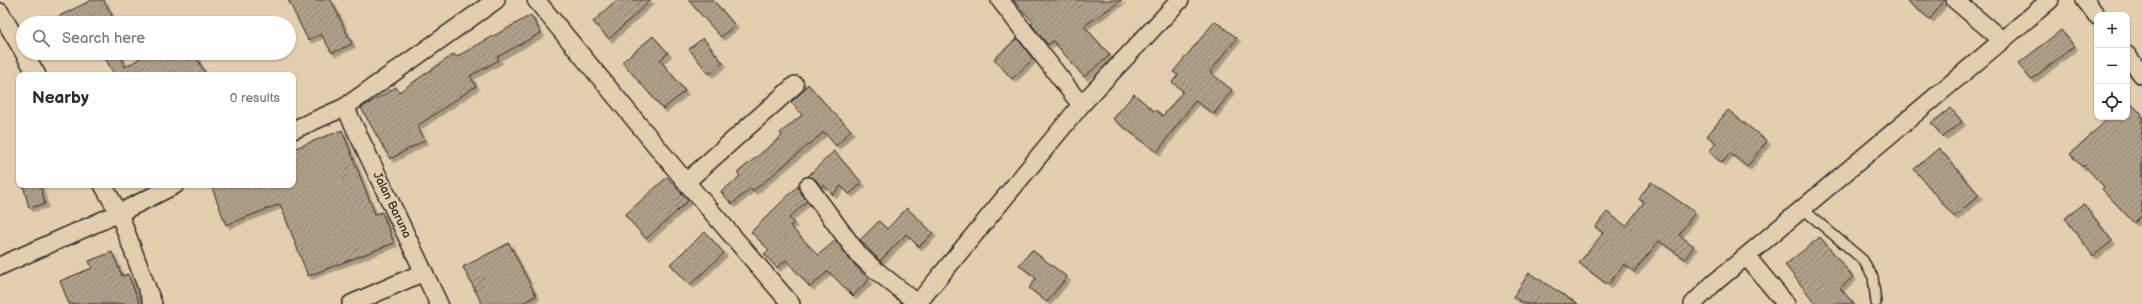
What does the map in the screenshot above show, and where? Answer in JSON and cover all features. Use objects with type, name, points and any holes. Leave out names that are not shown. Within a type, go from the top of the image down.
[{"type":"street","points":[[296,129],[345,107],[496,0]]},
{"type":"street","points":[[536,0],[686,182],[791,304]]},
{"type":"street","points":[[1000,0],[1081,105]]},
{"type":"street","points":[[808,186],[858,254],[917,304],[1081,105],[1180,0]]},
{"type":"street","points":[[1955,0],[2002,40]]},
{"type":"street","points":[[1693,304],[1713,284],[1747,257],[2050,0]]},
{"type":"street","points":[[2085,0],[2094,12]]},
{"type":"street","points":[[0,12],[16,39]]},
{"type":"street","points":[[29,60],[35,72]]},
{"type":"street","points":[[686,182],[795,85]]},
{"type":"street","name":"Jalan Baruna","points":[[345,107],[439,304]]},
{"type":"street","points":[[105,188],[119,213],[153,304]]},
{"type":"street","points":[[0,266],[119,213],[169,188]]},
{"type":"street","points":[[1747,257],[1786,304]]},
{"type":"street","points":[[351,304],[424,272]]},
{"type":"lane","points":[[1803,209],[1862,260],[1873,277],[1876,303]]},
{"type":"building","points":[[92,0],[104,0],[112,16],[59,16]]},
{"type":"building","points":[[288,0],[331,0],[352,44],[332,53],[321,34],[308,40]]},
{"type":"building","points":[[616,0],[651,0],[609,39],[593,22]]},
{"type":"building","points":[[688,0],[713,0],[735,25],[721,37]]},
{"type":"building","points":[[1013,0],[1122,0],[1084,26],[1110,55],[1084,77],[1053,41],[1048,45],[1031,24],[1033,22]]},
{"type":"building","points":[[1906,0],[1945,0],[1930,19]]},
{"type":"building","points":[[531,15],[541,33],[497,57],[499,60],[470,76],[476,86],[417,126],[425,140],[390,159],[361,108],[396,87],[399,92],[454,54],[456,57]]},
{"type":"building","points":[[1215,21],[1237,38],[1210,72],[1232,90],[1214,114],[1195,101],[1157,152],[1113,119],[1134,94],[1155,112],[1156,110],[1163,116],[1183,91],[1172,82],[1178,75],[1173,72]]},
{"type":"building","points":[[2061,30],[2074,46],[2031,80],[2018,64]]},
{"type":"building","points":[[653,36],[668,53],[660,60],[685,91],[663,109],[622,62]]},
{"type":"building","points":[[703,38],[723,63],[709,74],[689,49]]},
{"type":"building","points":[[1017,38],[1033,59],[1012,79],[994,59]]},
{"type":"building","points":[[106,60],[122,60],[125,67],[137,60],[198,60],[204,72],[113,72]]},
{"type":"building","points":[[808,84],[851,130],[836,146],[824,132],[753,191],[751,188],[732,204],[721,192],[740,176],[737,173],[782,136],[780,133],[802,115],[791,102]]},
{"type":"building","points":[[2130,102],[2142,115],[2142,215],[2134,223],[2102,189],[2104,187],[2084,165],[2082,167],[2070,154],[2107,120],[2130,120]]},
{"type":"building","points":[[1951,108],[1962,122],[1943,137],[1931,123]]},
{"type":"building","points":[[1728,110],[1767,141],[1747,167],[1730,153],[1722,163],[1709,152],[1716,143],[1707,136]]},
{"type":"building","points":[[342,130],[375,214],[382,212],[394,243],[308,276],[280,204],[226,225],[212,188],[296,188],[296,148]]},
{"type":"building","points":[[1939,148],[1979,195],[1954,217],[1914,169]]},
{"type":"building","points":[[834,151],[862,183],[849,194],[841,186],[833,195],[824,185],[821,187],[816,180],[808,176]]},
{"type":"building","points":[[667,177],[688,201],[646,239],[625,215]]},
{"type":"building","points":[[1651,182],[1695,212],[1679,235],[1694,246],[1685,259],[1659,241],[1634,272],[1624,264],[1608,285],[1579,263],[1603,233],[1595,227],[1607,212],[1626,226],[1644,202],[1639,199]]},
{"type":"building","points":[[798,186],[807,201],[789,218],[794,223],[790,226],[818,255],[836,240],[850,260],[869,280],[853,296],[828,271],[810,287],[786,260],[777,268],[764,254],[769,250],[751,232]]},
{"type":"building","points":[[24,188],[41,188],[45,204],[29,208]]},
{"type":"building","points":[[2084,204],[2112,241],[2093,256],[2065,218]]},
{"type":"building","points":[[907,208],[933,233],[919,247],[906,234],[880,261],[860,240],[879,221],[887,229]]},
{"type":"building","points":[[705,232],[724,253],[690,285],[670,264]]},
{"type":"building","points":[[1820,237],[1853,277],[1840,288],[1854,304],[1816,304],[1785,265]]},
{"type":"building","points":[[509,243],[536,296],[520,304],[482,304],[463,267]]},
{"type":"building","points":[[1032,250],[1067,277],[1047,302],[1029,288],[1036,278],[1019,265]]},
{"type":"building","points":[[112,252],[122,276],[128,274],[140,304],[69,304],[60,281],[92,268],[89,261]]},
{"type":"building","points":[[1529,273],[1578,304],[1525,304],[1513,297]]}]
